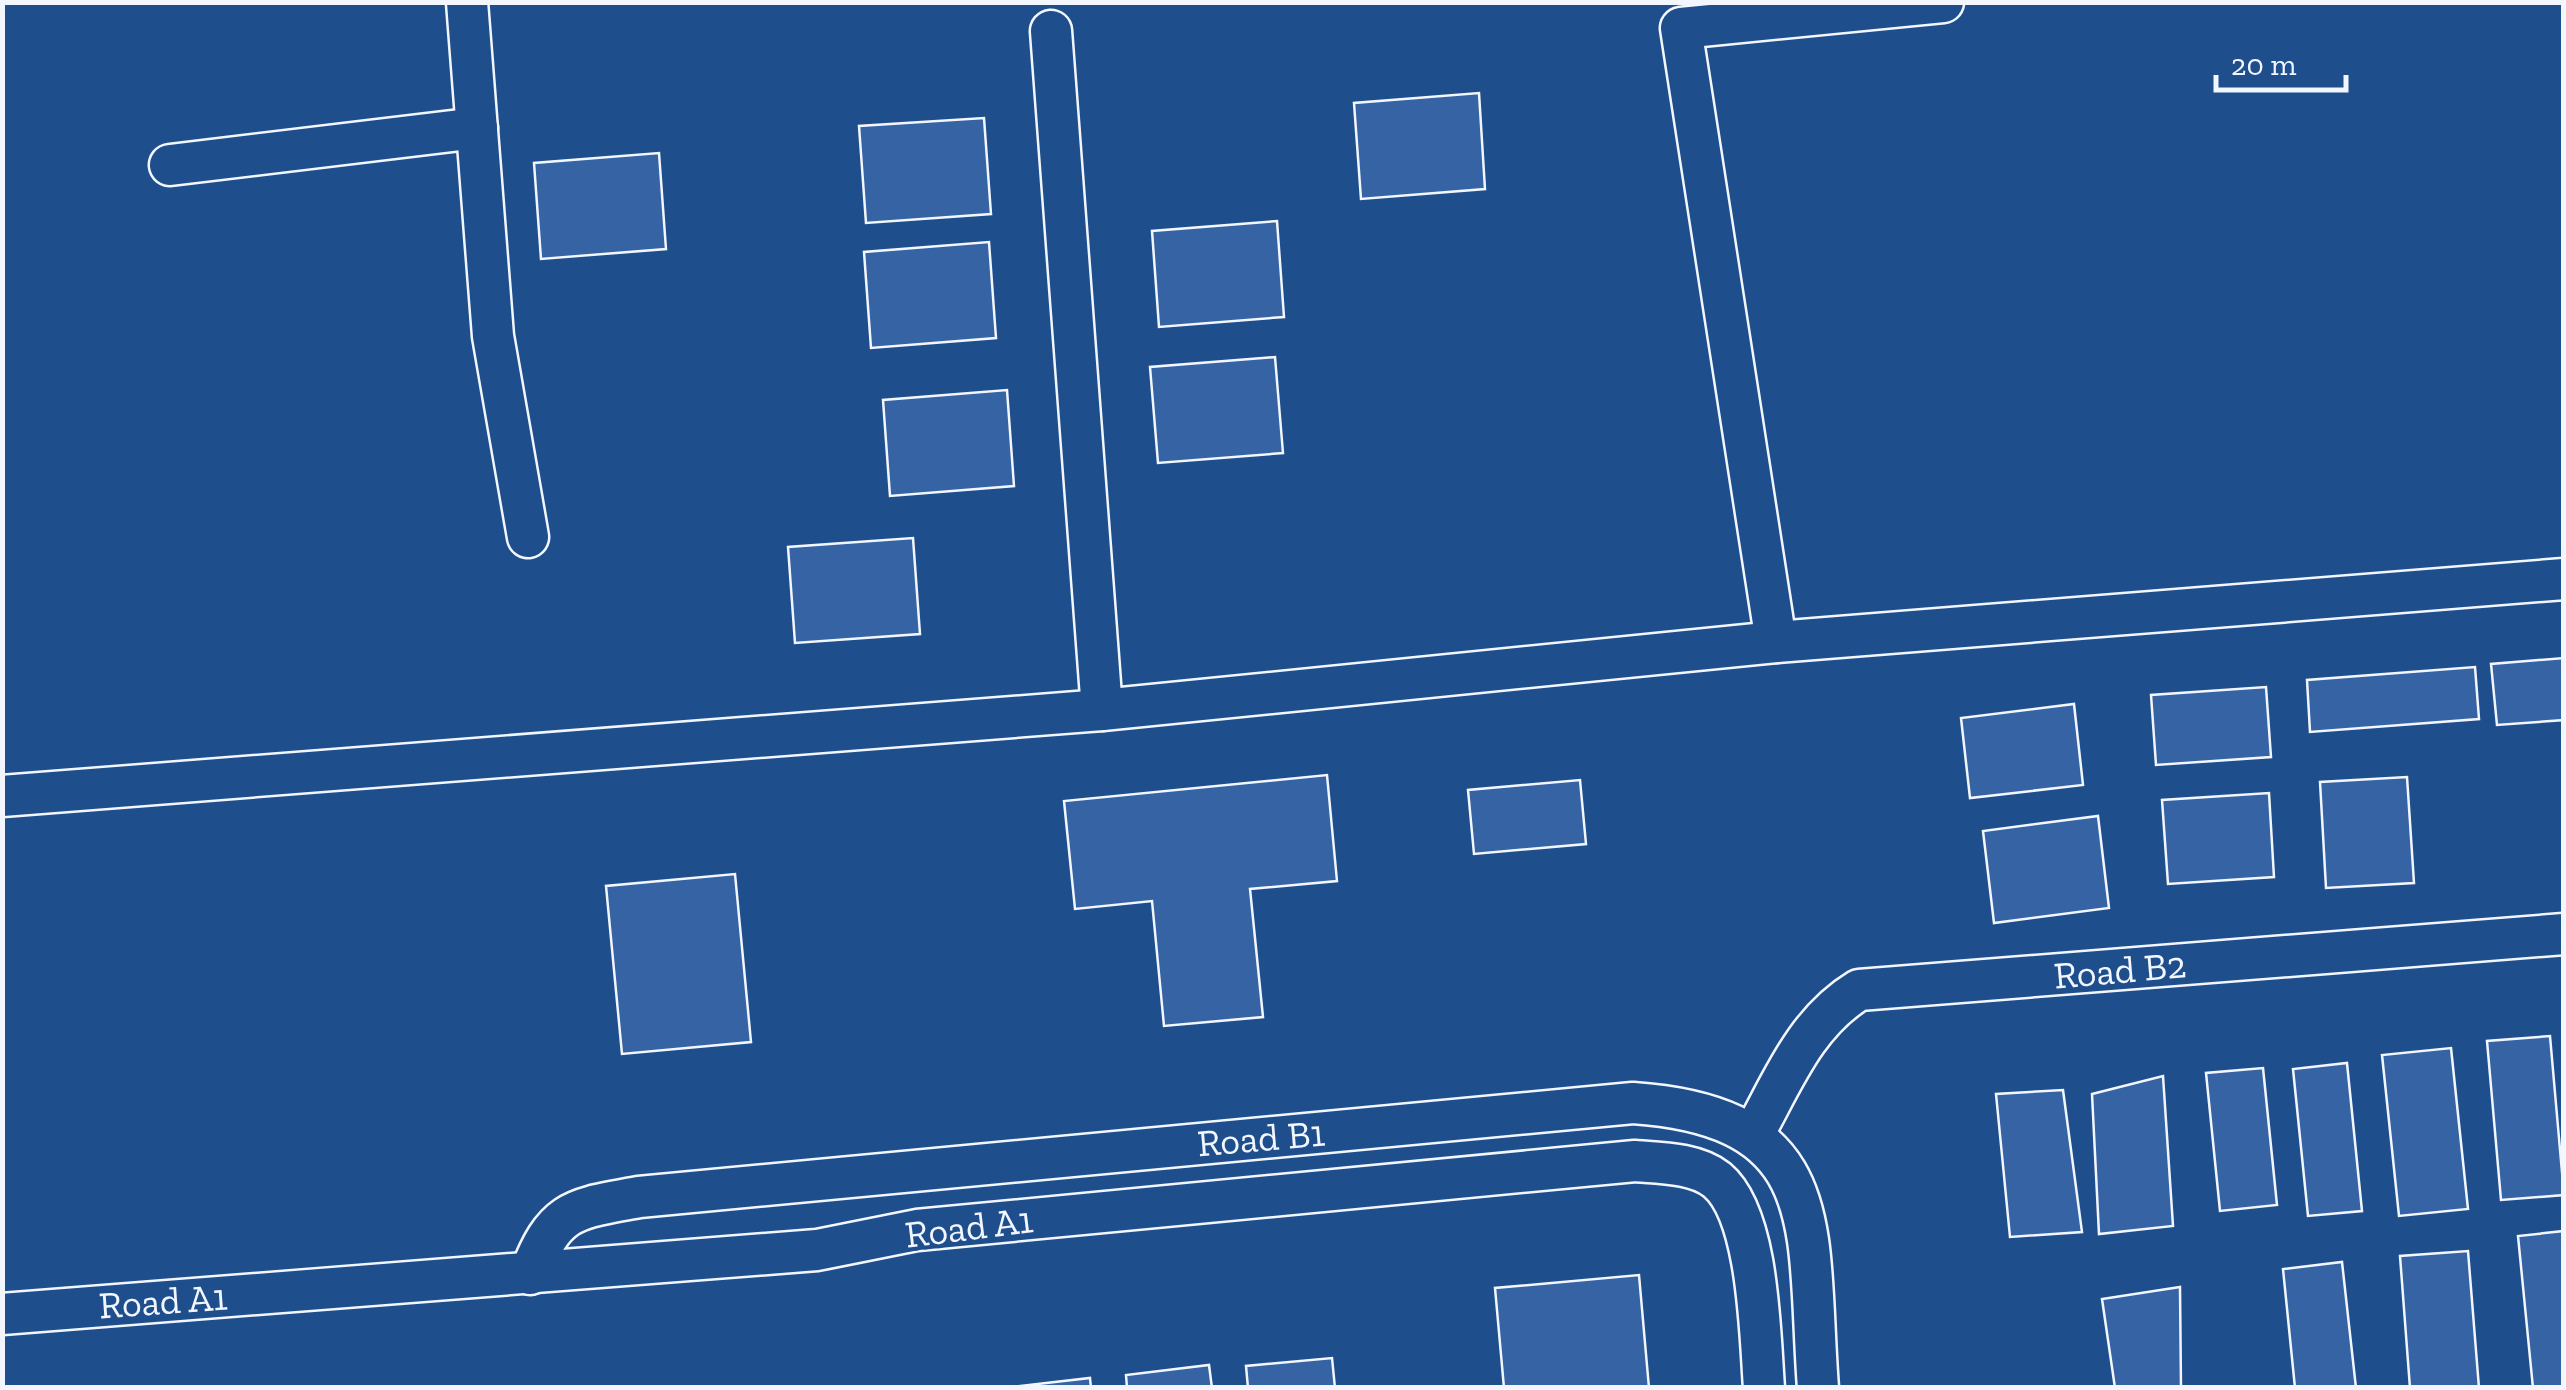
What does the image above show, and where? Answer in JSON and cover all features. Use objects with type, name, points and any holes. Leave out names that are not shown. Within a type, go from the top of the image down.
[{"type":"street","points":[[467,2],[493,336],[528,536]]},
{"type":"street","points":[[1776,642],[1682,28],[1943,2]]},
{"type":"street","points":[[1051,31],[1102,710]]},
{"type":"street","points":[[170,165],[477,128]]},
{"type":"street","points":[[2,796],[1102,710],[1776,642],[2564,579]]},
{"type":"street","name":"Road B2","points":[[1753,1135],[1812,1028],[1831,1008],[1859,990],[2564,934]]},
{"type":"street","name":"Road B1","points":[[530,1274],[554,1224],[588,1206],[639,1197],[1633,1103],[1675,1106],[1718,1117],[1753,1135],[1781,1162],[1800,1194],[1818,1388]]},
{"type":"street","name":"Road A1","points":[[2,1314],[817,1250],[917,1230],[1635,1161],[1674,1164],[1716,1179],[1736,1204],[1754,1282],[1764,1388]]},
{"type":"building","points":[[1479,93],[1485,189],[1361,199],[1354,103]]},
{"type":"building","points":[[984,118],[991,214],[866,223],[859,126]]},
{"type":"building","points":[[659,153],[666,249],[541,259],[534,163]]},
{"type":"building","points":[[1277,221],[1284,317],[1159,327],[1152,231]]},
{"type":"building","points":[[989,242],[996,338],[871,348],[864,252]]},
{"type":"building","points":[[1275,357],[1283,453],[1158,463],[1150,367]]},
{"type":"building","points":[[1007,390],[1014,486],[890,496],[883,400]]},
{"type":"building","points":[[913,538],[920,634],[795,643],[788,547]]},
{"type":"building","points":[[2564,658],[2564,720],[2497,725],[2491,664]]},
{"type":"building","points":[[2475,667],[2479,719],[2310,732],[2307,680]]},
{"type":"building","points":[[2266,687],[2271,757],[2156,765],[2151,695]]},
{"type":"building","points":[[2074,704],[2083,785],[1970,798],[1961,718]]},
{"type":"building","points":[[1327,775],[1337,881],[1250,889],[1263,1017],[1164,1026],[1152,901],[1075,909],[1064,801]]},
{"type":"building","points":[[2407,777],[2414,883],[2326,888],[2320,782]]},
{"type":"building","points":[[1580,780],[1586,844],[1474,854],[1468,790]]},
{"type":"building","points":[[2269,793],[2274,877],[2168,884],[2162,800]]},
{"type":"building","points":[[2098,816],[2109,908],[1994,923],[1983,831]]},
{"type":"building","points":[[735,874],[751,1042],[622,1054],[606,886]]},
{"type":"building","points":[[2550,1036],[2564,1195],[2501,1200],[2487,1041]]},
{"type":"building","points":[[2451,1048],[2468,1209],[2399,1216],[2382,1055]]},
{"type":"building","points":[[2347,1063],[2362,1211],[2308,1216],[2293,1069]]},
{"type":"building","points":[[2263,1068],[2277,1205],[2220,1211],[2206,1073]]},
{"type":"building","points":[[2163,1076],[2173,1226],[2099,1234],[2092,1094]]},
{"type":"building","points":[[2063,1090],[2082,1232],[2010,1237],[1996,1094]]},
{"type":"building","points":[[2564,1231],[2564,1387],[2533,1388],[2518,1236]]},
{"type":"building","points":[[2468,1251],[2479,1388],[2410,1388],[2400,1256]]},
{"type":"building","points":[[2342,1262],[2356,1388],[2295,1388],[2283,1269]]},
{"type":"building","points":[[1639,1275],[1649,1388],[1504,1388],[1495,1288]]},
{"type":"building","points":[[2180,1287],[2181,1388],[2115,1388],[2102,1299]]},
{"type":"building","points":[[1332,1358],[1335,1388],[1248,1388],[1246,1366]]},
{"type":"building","points":[[1209,1365],[1212,1388],[1127,1388],[1126,1375]]},
{"type":"building","points":[[1090,1378],[1091,1388],[1020,1386]]}]
